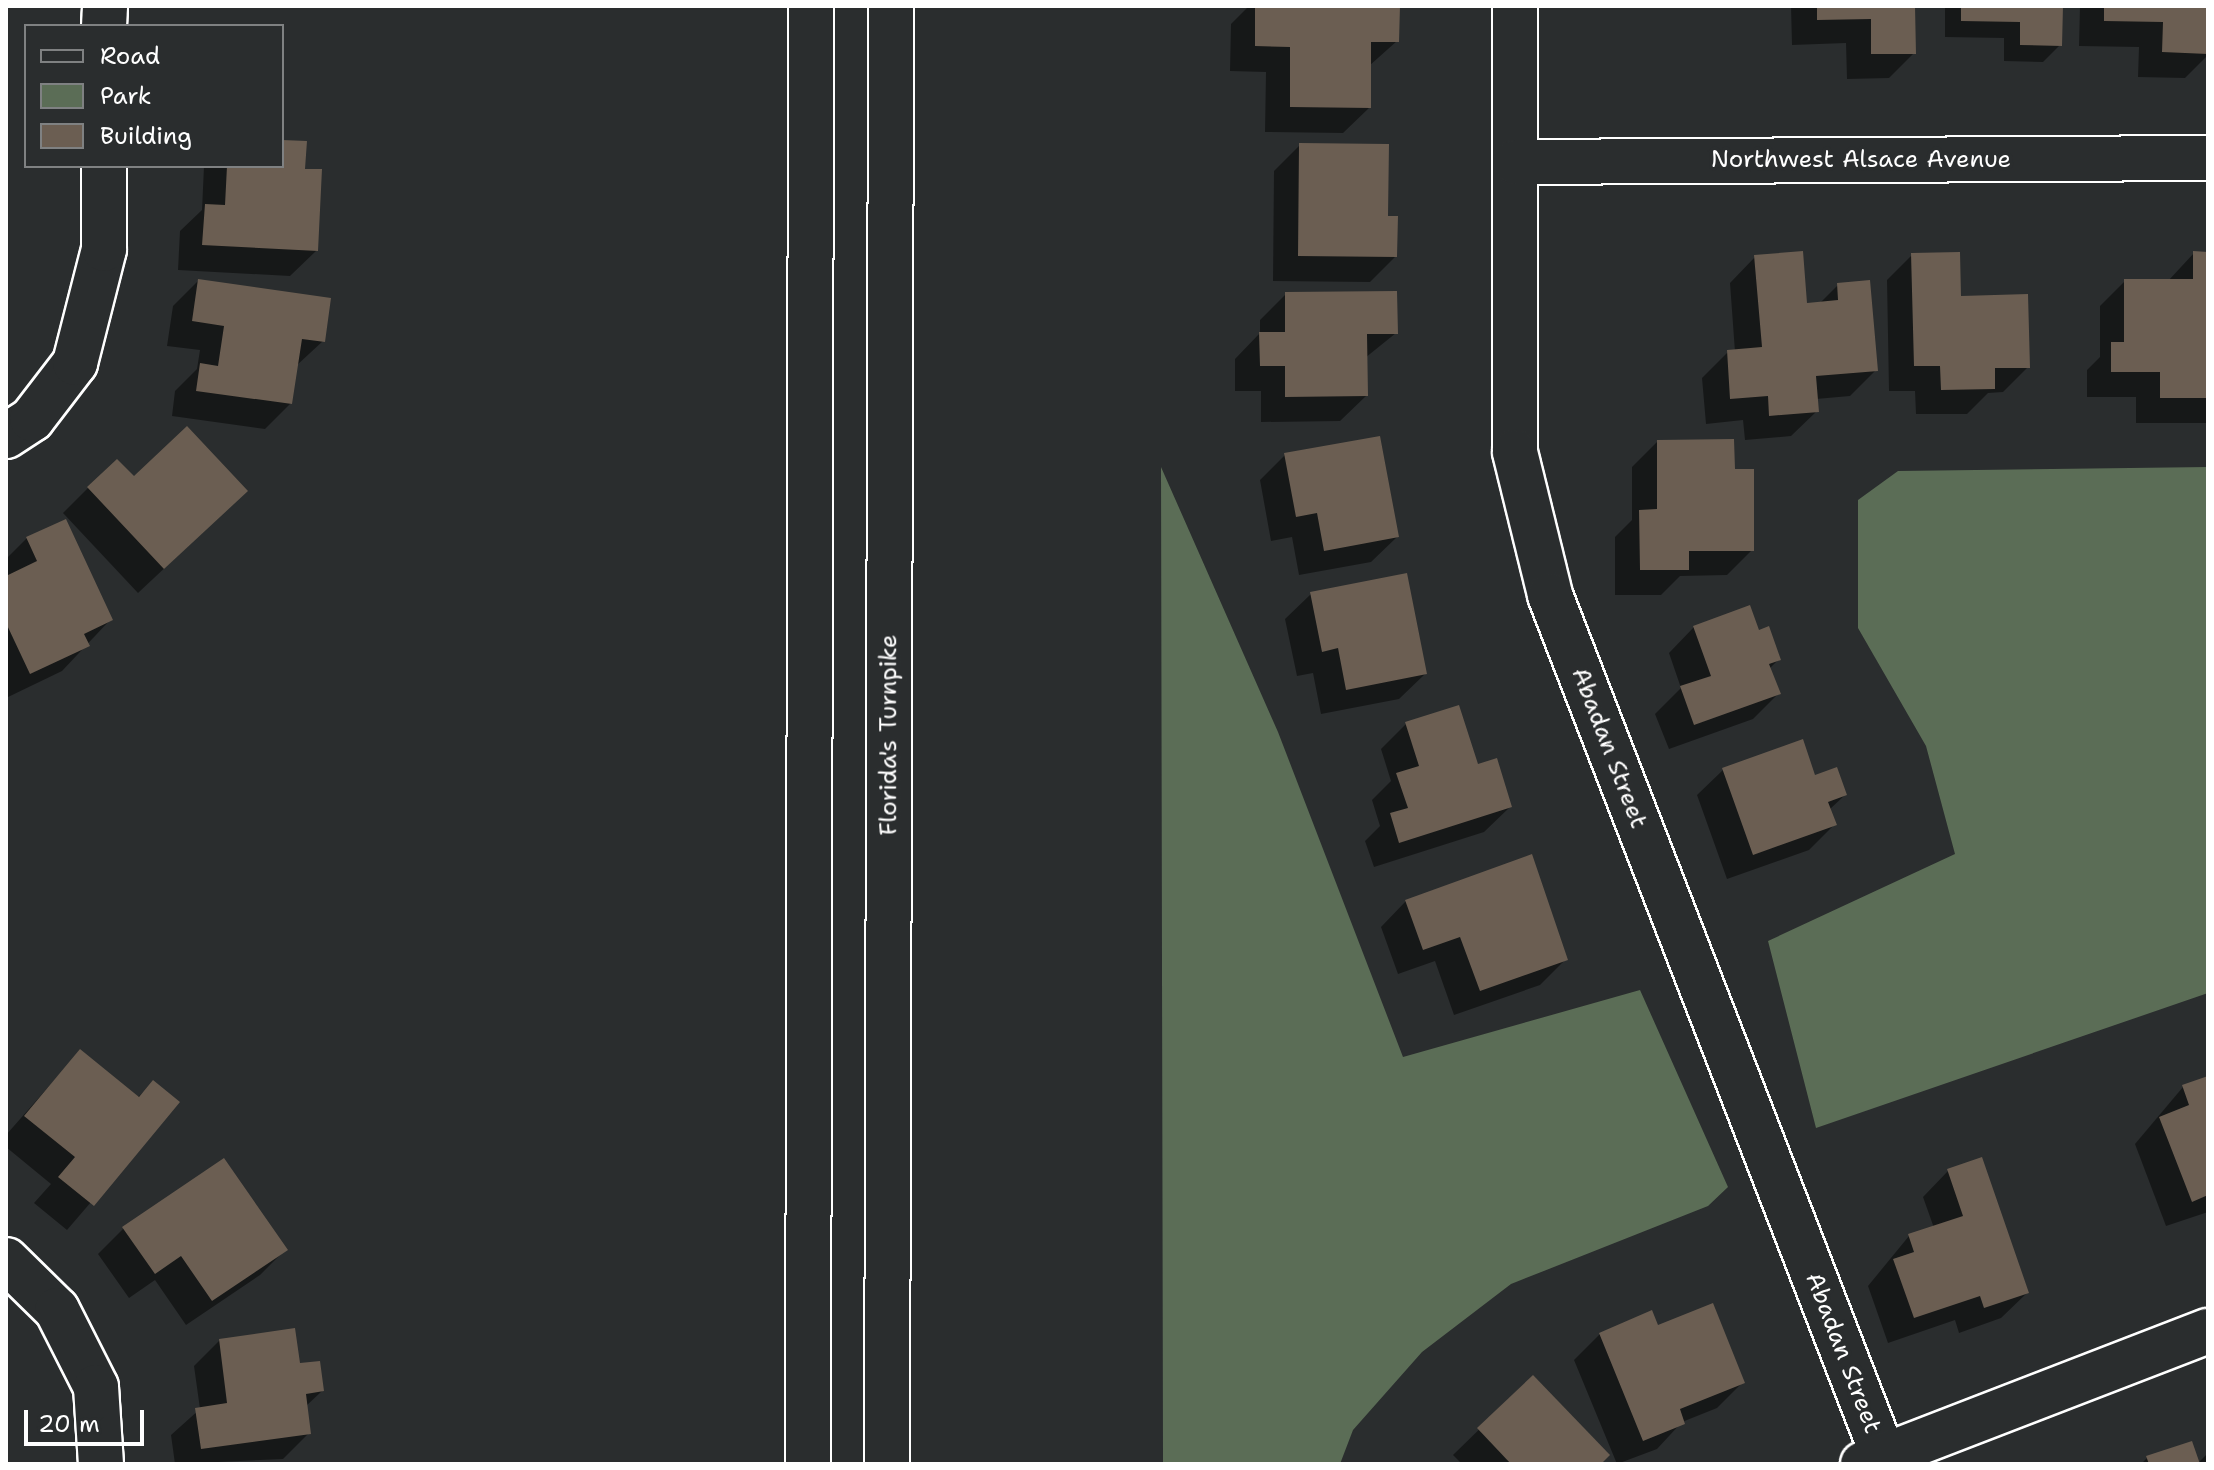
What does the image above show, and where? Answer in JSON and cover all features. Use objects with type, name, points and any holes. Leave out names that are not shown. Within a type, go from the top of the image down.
[{"type":"main road","points":[[808,1464],[811,6]]},
{"type":"main road","name":"Florida's Turnpike","points":[[887,1464],[891,6]]},
{"type":"main road","name":"Abadan Street","points":[[1515,6],[1515,452],[1550,595],[1873,1459]]},
{"type":"main road","name":"Northwest Alsace Avenue","points":[[1515,162],[2208,158]]},
{"type":"main road","points":[[6,436],[32,419],[75,363],[104,249],[104,168]]},
{"type":"main road","points":[[6,1260],[57,1310],[96,1387],[101,1464]]},
{"type":"main road","points":[[1873,1459],[2208,1331]]},
{"type":"green space","points":[[1161,467],[1278,732],[1403,1057],[1640,990],[1728,1187],[1708,1206],[1511,1284],[1422,1352],[1353,1430],[1340,1464],[1163,1464]]},
{"type":"green space","points":[[2208,467],[2208,993],[1816,1128],[1768,941],[1955,854],[1926,746],[1858,628],[1858,500],[1898,471]]},
{"type":"building","points":[[1255,6],[1400,6],[1399,42],[1371,42],[1371,108],[1290,107],[1290,47],[1255,46]]},
{"type":"building","points":[[1817,6],[1915,6],[1916,54],[1871,54],[1871,19],[1817,20]]},
{"type":"building","points":[[1961,6],[2063,6],[2062,46],[2020,45],[2020,22],[1961,21]]},
{"type":"building","points":[[2104,6],[2208,6],[2208,54],[2162,52],[2163,22],[2104,21]]},
{"type":"building","points":[[284,140],[307,141],[305,169],[322,169],[318,251],[202,245],[205,204],[225,205],[227,168],[284,168]]},
{"type":"building","points":[[1299,143],[1389,144],[1388,216],[1398,216],[1397,257],[1298,256]]},
{"type":"building","points":[[1803,251],[1807,303],[1838,300],[1837,283],[1870,280],[1878,371],[1816,376],[1819,412],[1769,416],[1768,396],[1730,399],[1727,350],[1762,347],[1754,255]]},
{"type":"building","points":[[2193,251],[2208,252],[2208,398],[2160,398],[2160,372],[2111,372],[2111,342],[2124,342],[2124,279],[2193,279]]},
{"type":"building","points":[[1960,252],[1961,296],[2028,294],[2030,368],[1995,368],[1995,389],[1941,390],[1940,366],[1914,366],[1911,253]]},
{"type":"building","points":[[198,279],[331,298],[325,342],[302,339],[292,404],[196,391],[200,363],[218,366],[224,326],[192,321]]},
{"type":"building","points":[[1397,291],[1398,334],[1367,334],[1368,396],[1285,397],[1285,366],[1260,366],[1259,332],[1285,332],[1285,292]]},
{"type":"building","points":[[187,426],[248,491],[164,569],[87,487],[117,459],[134,476]]},
{"type":"building","points":[[1380,436],[1399,537],[1324,551],[1317,513],[1296,517],[1284,453]]},
{"type":"building","points":[[1734,439],[1735,469],[1754,469],[1754,551],[1689,551],[1689,570],[1640,570],[1639,510],[1657,509],[1657,440]]},
{"type":"building","points":[[66,519],[113,620],[84,634],[90,646],[30,674],[6,623],[6,576],[37,561],[26,537]]},
{"type":"building","points":[[1407,573],[1427,674],[1346,690],[1338,648],[1322,652],[1310,592]]},
{"type":"building","points":[[1750,605],[1759,630],[1769,626],[1781,660],[1769,664],[1781,694],[1694,725],[1680,686],[1711,676],[1693,626]]},
{"type":"building","points":[[1459,705],[1478,764],[1497,758],[1512,807],[1399,843],[1390,813],[1408,808],[1396,773],[1419,766],[1405,722]]},
{"type":"building","points":[[1803,739],[1815,775],[1837,767],[1847,795],[1828,802],[1837,825],[1753,855],[1722,768]]},
{"type":"building","points":[[1532,854],[1568,960],[1480,991],[1460,937],[1423,950],[1405,900]]},
{"type":"building","points":[[80,1049],[139,1097],[153,1080],[180,1102],[94,1206],[58,1177],[75,1157],[24,1116]]},
{"type":"building","points":[[2208,1076],[2208,1195],[2192,1202],[2159,1117],[2189,1105],[2182,1085]]},
{"type":"building","points":[[1982,1157],[2029,1293],[1984,1308],[1980,1296],[1914,1318],[1893,1259],[1914,1252],[1908,1234],[1963,1216],[1947,1169]]},
{"type":"building","points":[[224,1158],[288,1250],[212,1301],[181,1256],[155,1274],[122,1227]]},
{"type":"building","points":[[1713,1303],[1745,1383],[1680,1409],[1685,1424],[1643,1441],[1599,1333],[1652,1310],[1658,1325]]},
{"type":"building","points":[[295,1328],[300,1363],[320,1361],[324,1391],[306,1394],[311,1434],[201,1449],[195,1408],[227,1403],[219,1339]]},
{"type":"building","points":[[1533,1375],[1610,1455],[1601,1464],[1511,1464],[1477,1428]]},
{"type":"building","points":[[2192,1441],[2200,1464],[2149,1464],[2146,1456]]}]
